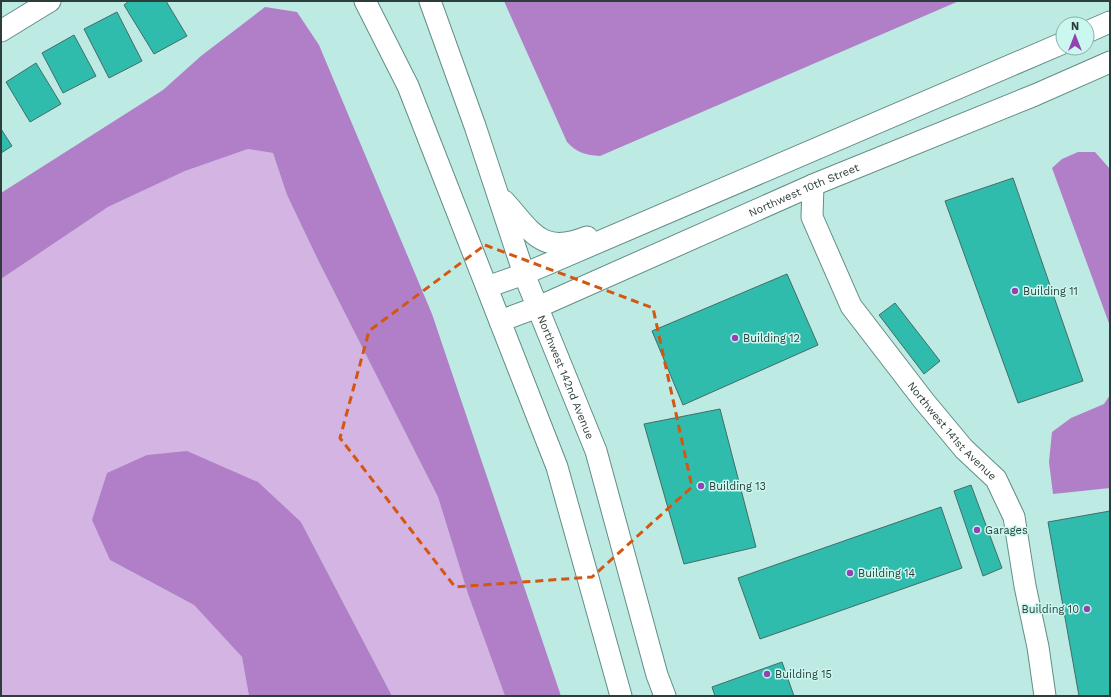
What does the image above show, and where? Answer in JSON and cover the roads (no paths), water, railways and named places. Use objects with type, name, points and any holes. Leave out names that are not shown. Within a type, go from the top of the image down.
[{"type":"street","points":[[1,31],[50,1]]},
{"type":"street","points":[[365,1],[408,86]]},
{"type":"street","points":[[377,1],[408,86],[558,466],[621,696]]},
{"type":"street","name":"Northwest 142nd Avenue","points":[[418,1],[452,62]]},
{"type":"street","name":"Northwest 142nd Avenue","points":[[430,1],[524,274],[596,451],[665,696]]},
{"type":"street","points":[[1095,29],[1110,22]]},
{"type":"street","points":[[487,287],[524,274],[1055,46]]},
{"type":"street","name":"Northwest 10th Street","points":[[500,321],[538,307],[813,185],[1035,95],[1110,62]]},
{"type":"street","name":"Northwest 141st Avenue","points":[[813,185],[812,217],[851,306],[924,401],[954,437],[996,479],[1014,517],[1025,586],[1038,648],[1045,696]]},
{"type":"street","points":[[498,195],[536,237],[550,242],[564,242],[581,239],[596,233],[628,229]]},
{"type":"place","name":"Building 11","points":[[1015,291]]},
{"type":"place","name":"Building 12","points":[[735,338]]},
{"type":"place","name":"Building 13","points":[[701,486]]},
{"type":"place","name":"Garages","points":[[977,530]]},
{"type":"place","name":"Building 14","points":[[850,573]]},
{"type":"place","name":"Building 10","points":[[1087,609]]},
{"type":"place","name":"Building 15","points":[[767,674]]}]
